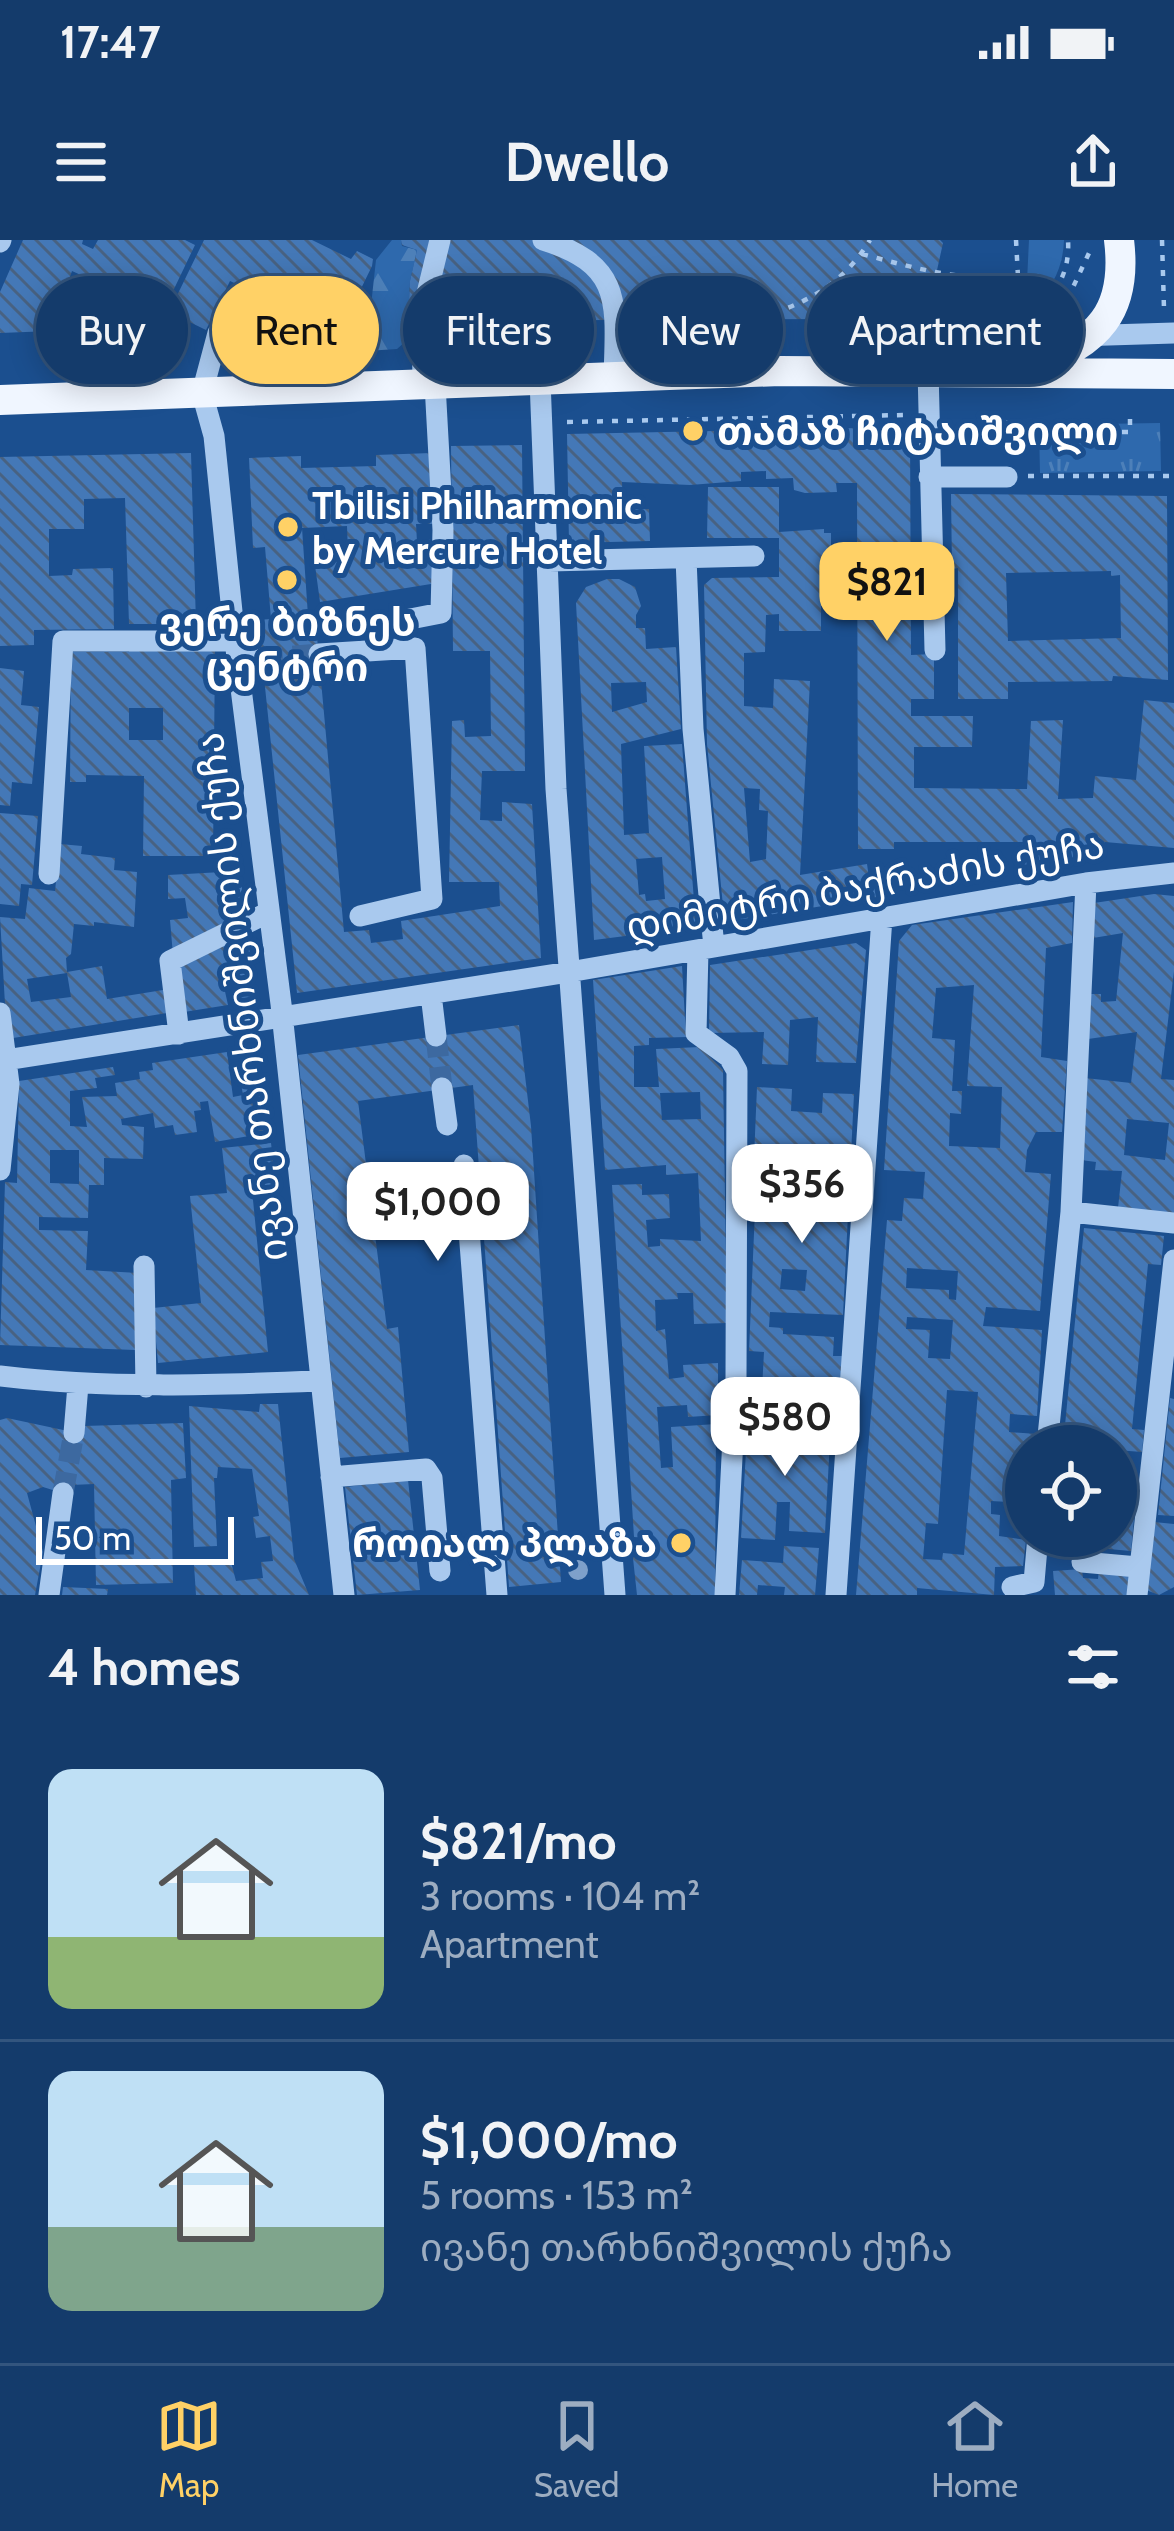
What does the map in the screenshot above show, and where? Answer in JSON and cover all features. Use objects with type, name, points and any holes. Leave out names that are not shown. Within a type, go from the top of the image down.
[{"type":"main road","points":[[1083,341],[1112,314],[1121,276],[1107,241]]},
{"type":"main road","points":[[1083,372],[1174,374]]},
{"type":"main road","points":[[594,379],[807,373]]},
{"type":"main road","points":[[0,400],[429,384]]},
{"type":"street","points":[[431,276],[440,240]]},
{"type":"street","points":[[543,240],[577,250],[603,277],[615,318],[614,378]]},
{"type":"street","points":[[202,393],[218,333],[227,323],[292,317],[305,326],[317,388]]},
{"type":"street","points":[[1083,332],[1169,333]]},
{"type":"street","points":[[390,623],[441,613],[443,530],[429,384]]},
{"type":"street","points":[[540,384],[556,789],[615,1595]]},
{"type":"street","points":[[935,650],[929,477],[942,384]]},
{"type":"street","name":"ივანე თარხნიშვილის ქუჩა","points":[[202,393],[214,436],[344,1595]]},
{"type":"street","points":[[929,477],[1007,477]]},
{"type":"street","points":[[549,561],[754,556]]},
{"type":"street","points":[[686,558],[705,948],[696,1033],[729,1057],[737,1071],[736,1379],[725,1595]]},
{"type":"street","points":[[49,874],[63,641],[236,652],[262,659]]},
{"type":"street","points":[[319,654],[415,648],[432,899],[360,916]]},
{"type":"street","name":"დიმიტრი ბაქრაძის ქუჩა","points":[[3,1060],[282,1019],[1086,883],[1174,873]]},
{"type":"street","points":[[1049,1425],[1070,1212],[1086,883]]},
{"type":"street","points":[[178,1034],[170,962],[269,912]]},
{"type":"street","points":[[836,1595],[882,917]]},
{"type":"street","points":[[430,994],[436,1036]]},
{"type":"street","points":[[0,1013],[9,1084],[0,1170]]},
{"type":"street","points":[[442,1088],[447,1125]]},
{"type":"street","points":[[464,1165],[496,1595]]},
{"type":"street","points":[[1070,1212],[1174,1223]]},
{"type":"street","points":[[1137,1595],[1174,1260]]},
{"type":"street","points":[[144,1266],[146,1387]]},
{"type":"street","points":[[0,1376],[146,1387],[321,1381]]},
{"type":"street","points":[[74,1433],[78,1385]]},
{"type":"street","points":[[331,1477],[426,1469],[432,1478],[440,1571]]},
{"type":"street","points":[[49,1595],[63,1493]]},
{"type":"street","points":[[1012,1587],[1034,1582],[1036,1557]]},
{"type":"street","points":[[1082,1562],[1138,1567]]},
{"type":"path","points":[[840,276],[871,240]]},
{"type":"path","points":[[1016,240],[1018,276]]},
{"type":"path","points":[[1063,276],[1069,261],[1068,240]]},
{"type":"path","points":[[1162,240],[1169,333]]},
{"type":"path","points":[[1083,279],[1107,241]]},
{"type":"path","points":[[862,254],[953,276]]},
{"type":"path","points":[[1092,432],[1130,432],[1130,413]]},
{"type":"path","points":[[1008,414],[1008,432],[1045,432]]},
{"type":"path","points":[[562,422],[908,415]]},
{"type":"path","points":[[1007,477],[1174,476]]},
{"type":"green space","points":[[392,240],[417,250],[411,276],[403,276],[403,344],[397,349],[379,350],[376,260]]},
{"type":"green space","points":[[1029,240],[1064,240],[1056,276],[1027,276]]},
{"type":"green space","points":[[1160,423],[1161,471],[1040,473],[1039,425]]},
{"type":"building","points":[[23,240],[83,240],[82,244],[93,249],[98,240],[185,240],[195,245],[180,276],[83,276],[72,271],[70,276],[36,276],[36,332],[0,333],[0,292]]},
{"type":"building","points":[[204,240],[312,240],[351,259],[357,251],[373,259],[367,276],[212,276],[212,318],[206,330],[188,321],[186,276]]},
{"type":"building","points":[[401,240],[943,243],[936,276],[807,276],[807,319],[783,319],[783,276],[618,276],[618,320],[594,320],[594,276],[411,276],[417,250],[402,245]]},
{"type":"building","points":[[1046,425],[1087,425],[1087,440],[1046,441]]},
{"type":"building","points":[[910,427],[911,655],[934,654],[934,699],[911,699],[911,716],[973,716],[972,747],[914,747],[914,788],[1027,789],[1031,721],[1063,720],[1058,799],[1093,798],[1095,776],[1136,780],[1144,700],[1174,703],[1174,848],[1105,842],[1104,857],[1022,865],[1023,842],[894,842],[894,849],[858,849],[857,483],[836,483],[837,492],[805,493],[794,490],[793,478],[766,479],[766,471],[741,472],[741,481],[690,485],[622,482],[623,510],[649,509],[650,541],[569,543],[567,434]]},
{"type":"building","points":[[522,445],[525,771],[482,771],[480,820],[502,821],[502,802],[532,804],[541,958],[297,993],[258,620],[271,619],[265,547],[253,548],[249,458],[301,456],[301,468],[376,466],[376,455],[431,453],[433,524],[416,524],[417,542],[430,539],[437,583],[320,602],[314,558],[348,552],[347,526],[302,528],[308,616],[315,615],[344,932],[369,930],[371,943],[403,939],[401,921],[500,906],[499,882],[449,882],[452,721],[464,720],[465,737],[491,736],[490,651],[453,651],[451,446]]},
{"type":"building","points":[[191,453],[196,624],[129,624],[125,498],[84,499],[84,529],[49,529],[49,576],[72,575],[73,569],[113,568],[114,629],[34,630],[34,645],[0,646],[0,457]]},
{"type":"building","points":[[708,487],[779,487],[779,532],[824,529],[831,533],[831,558],[821,558],[821,631],[779,631],[779,614],[766,615],[765,652],[744,653],[744,706],[773,708],[774,679],[810,681],[800,875],[867,864],[870,885],[888,882],[889,895],[743,919],[724,916],[707,744],[704,585],[712,578],[779,577],[779,538],[707,538]],"holes":[[[744,788],[760,789],[759,810],[768,811],[766,859],[750,862]]]},
{"type":"building","points":[[951,494],[1167,496],[1168,680],[1113,676],[1112,681],[1008,682],[1008,699],[958,699],[958,568],[952,569]],"holes":[[[1111,571],[1111,576],[1120,575],[1121,638],[1008,641],[1006,573]]]},
{"type":"building","points":[[619,579],[635,587],[641,606],[636,628],[645,628],[646,649],[676,647],[681,729],[621,744],[624,835],[649,833],[644,746],[682,744],[696,927],[594,940],[576,603],[586,587]],"holes":[[[646,682],[647,702],[612,712],[611,683]],[[662,857],[665,899],[646,901],[645,894],[639,895],[636,859]]]},
{"type":"building","points":[[130,647],[215,648],[213,856],[143,856],[144,776],[86,775],[86,782],[70,782],[71,652],[129,652]],"holes":[[[129,708],[163,708],[163,740],[129,740]]]},
{"type":"building","points":[[0,668],[24,671],[21,705],[39,707],[32,784],[12,782],[10,806],[0,805]]},
{"type":"building","points":[[0,813],[38,816],[32,885],[21,884],[19,906],[0,904]]},
{"type":"building","points":[[60,844],[82,846],[81,854],[115,858],[114,870],[137,872],[134,927],[74,924],[67,972],[102,966],[107,999],[163,990],[167,1013],[7,1039],[0,917],[25,919],[29,888],[55,891]],"holes":[[[67,973],[71,997],[31,1002],[27,979]]]},
{"type":"building","points":[[240,871],[245,916],[173,955],[170,920],[188,918],[185,898],[168,899],[168,875]]},
{"type":"building","points":[[1154,894],[1174,896],[1174,971],[1161,1079],[1174,1080],[1174,1214],[1118,1208],[1122,1171],[1095,1170],[1096,1162],[1081,1160],[1085,1078],[1131,1083],[1137,1032],[1088,1039],[1090,994],[1101,994],[1101,1002],[1116,1001],[1123,933],[1093,938],[1094,903]],"holes":[[[1127,1119],[1169,1123],[1165,1160],[1124,1155]]]},
{"type":"building","points":[[1073,902],[1072,943],[1046,948],[1041,1057],[1067,1061],[1062,1132],[1036,1132],[1027,1150],[1025,1172],[1051,1174],[1040,1311],[986,1307],[983,1326],[1042,1330],[1037,1416],[1010,1414],[1009,1425],[1005,1425],[1005,1502],[991,1501],[991,1514],[1000,1515],[1005,1557],[1024,1557],[1023,1566],[995,1567],[994,1595],[917,1588],[917,1595],[856,1595],[887,1220],[902,1221],[904,1198],[923,1199],[925,1172],[884,1170],[899,941],[912,925]],"holes":[[[974,985],[967,1086],[1002,1087],[1000,1148],[949,1146],[950,1113],[961,1114],[962,1091],[952,1091],[955,1040],[932,1038],[936,988]],[[907,1268],[958,1271],[956,1300],[949,1299],[949,1290],[906,1288]],[[907,1317],[953,1320],[950,1359],[928,1358],[930,1330],[906,1329]],[[947,1390],[978,1392],[964,1555],[943,1553],[942,1560],[923,1559],[926,1523],[938,1524]]]},
{"type":"building","points":[[247,931],[256,1001],[238,1004],[234,984],[224,987],[228,1005],[184,1012],[175,965]]},
{"type":"building","points":[[856,943],[866,950],[856,1063],[816,1062],[818,1017],[790,1020],[788,1065],[762,1064],[764,1032],[709,1033],[710,965]]},
{"type":"building","points":[[682,966],[686,1037],[649,1038],[649,1045],[634,1046],[634,1087],[659,1087],[656,1049],[700,1047],[723,1070],[727,1323],[694,1324],[693,1293],[655,1300],[656,1331],[665,1329],[669,1379],[684,1377],[683,1365],[718,1363],[718,1415],[688,1417],[687,1405],[657,1407],[661,1468],[673,1467],[671,1427],[716,1424],[715,1595],[637,1595],[632,1549],[649,1548],[648,1538],[634,1537],[612,1185],[642,1184],[642,1195],[669,1194],[670,1218],[646,1220],[648,1247],[660,1246],[660,1239],[701,1241],[698,1173],[666,1175],[666,1165],[605,1170],[593,980]],"holes":[[[700,1092],[701,1119],[662,1120],[660,1093]]]},
{"type":"building","points":[[519,1025],[531,1126],[561,1582],[509,1587],[473,1085],[358,1101],[387,1329],[398,1327],[409,1452],[340,1458],[298,1055]]},
{"type":"building","points":[[227,1052],[233,1097],[243,1095],[239,1072],[256,1069],[266,1133],[215,1142],[208,1101],[200,1102],[201,1110],[194,1111],[197,1132],[175,1135],[173,1125],[155,1128],[153,1113],[121,1119],[122,1125],[144,1127],[143,1159],[104,1158],[104,1185],[89,1185],[88,1218],[39,1217],[39,1230],[88,1231],[86,1270],[138,1273],[135,1350],[0,1345],[5,1182],[17,1183],[19,1081],[113,1067],[115,1075],[95,1078],[97,1088],[70,1091],[70,1126],[87,1127],[82,1097],[117,1096],[115,1083],[140,1079],[139,1072],[153,1070],[152,1063]],"holes":[[[50,1150],[79,1150],[79,1184],[50,1183]]]},
{"type":"building","points":[[757,1087],[792,1089],[791,1111],[822,1113],[823,1093],[854,1094],[843,1315],[770,1312],[769,1327],[783,1328],[783,1334],[834,1337],[833,1356],[843,1356],[837,1410],[811,1408],[811,1400],[791,1399],[790,1410],[761,1408],[764,1352],[749,1351],[755,1210],[786,1211],[789,1159],[754,1158]],"holes":[[[782,1269],[807,1270],[805,1291],[780,1289]]]},
{"type":"building","points":[[271,1143],[276,1187],[252,1190],[268,1352],[158,1363],[153,1308],[201,1303],[190,1196],[227,1193],[222,1148]]},
{"type":"building","points":[[1084,1228],[1164,1236],[1161,1265],[1148,1264],[1132,1425],[1065,1425]]},
{"type":"building","points":[[1170,1398],[1174,1399],[1174,1516],[1158,1515]]},
{"type":"building","points":[[260,1404],[278,1404],[294,1559],[309,1595],[196,1595],[194,1565],[231,1562],[236,1581],[263,1578],[261,1562],[273,1561],[270,1536],[256,1538],[253,1517],[259,1516],[252,1469],[218,1467],[214,1478],[217,1546],[194,1547],[189,1406],[259,1412]]},
{"type":"building","points":[[748,1416],[775,1417],[775,1433],[813,1435],[813,1426],[831,1421],[825,1533],[789,1531],[790,1502],[777,1502],[775,1540],[741,1538]]},
{"type":"building","points":[[0,1420],[82,1434],[84,1426],[183,1423],[186,1478],[171,1480],[173,1583],[96,1585],[94,1484],[71,1485],[69,1495],[43,1487],[27,1493],[43,1552],[35,1595],[0,1595]]},
{"type":"building","points":[[1137,1429],[1144,1430],[1142,1452],[1137,1452]]},
{"type":"building","points":[[408,1480],[420,1590],[357,1595],[345,1487]]},
{"type":"building","points":[[1154,1522],[1174,1524],[1174,1587],[1159,1595],[1146,1590]]},
{"type":"building","points":[[784,1546],[819,1548],[815,1595],[784,1595],[785,1587],[758,1585],[757,1595],[739,1595],[742,1560],[783,1563]]},
{"type":"building","points":[[1082,1569],[1083,1578],[1098,1579],[1099,1570],[1133,1574],[1130,1595],[1055,1595],[1053,1571]]},
{"type":"building","points":[[63,1587],[108,1589],[107,1595],[62,1595]]},
{"type":"tunnel","points":[[262,659],[319,654]]},
{"type":"tunnel","points":[[436,1036],[442,1088]]},
{"type":"tunnel","points":[[63,1493],[74,1433]]},
{"type":"place","name":"თამაზ ჩიტაიშვილი","points":[[693,431]]},
{"type":"place","name":"Tbilisi Philharmonic by Mercure Hotel","points":[[288,527]]},
{"type":"place","name":"ვერე ბიზნეს ცენტრი","points":[[287,580]]},
{"type":"place","name":"როიალ პლაზა","points":[[681,1543]]}]
